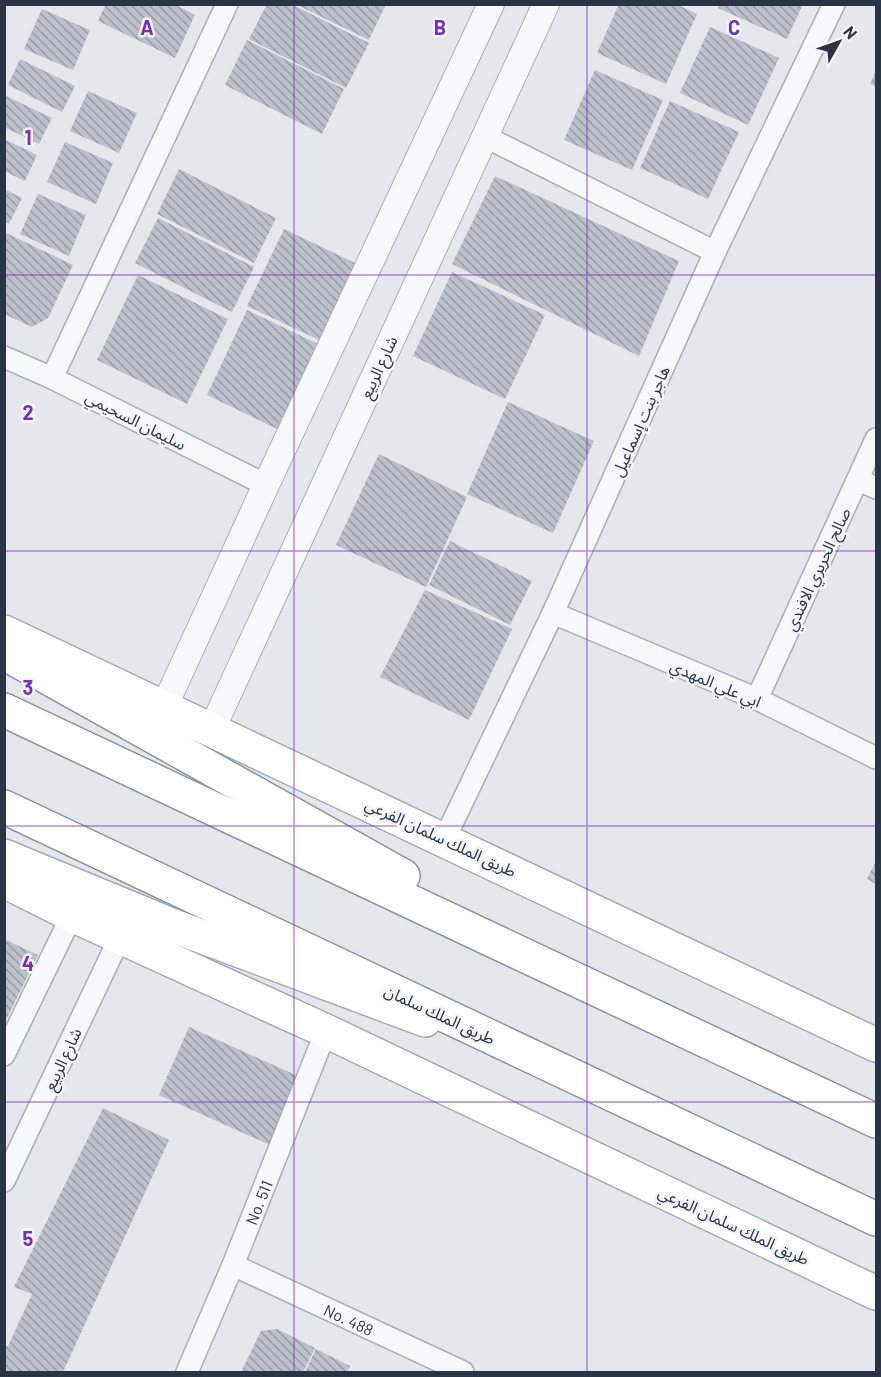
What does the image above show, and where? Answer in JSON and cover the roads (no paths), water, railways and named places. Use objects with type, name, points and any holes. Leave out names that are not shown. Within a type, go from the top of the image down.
[{"type":"main road","name":"طريق الملك سلمان الفرعي","points":[[4,632],[211,731],[446,838],[876,1045]]},
{"type":"main road","points":[[4,653],[655,1018]]},
{"type":"main road","points":[[4,710],[876,1121]]},
{"type":"main road","name":"طريق الملك سلمان","points":[[4,807],[876,1219]]},
{"type":"main road","points":[[4,855],[171,925],[565,1073]]},
{"type":"main road","name":"طريق الملك سلمان الفرعي","points":[[4,881],[72,915],[326,1031],[876,1293]]},
{"type":"street","points":[[52,378],[227,4]]},
{"type":"street","points":[[164,707],[491,4]]},
{"type":"street","name":"شارع الربيع","points":[[211,731],[546,4]]},
{"type":"street","name":"هاجر بنت إسماعيل","points":[[446,838],[553,613],[715,252],[834,4]]},
{"type":"street","points":[[484,136],[715,252]]},
{"type":"street","name":"سليمان السحيمي","points":[[4,357],[52,378],[266,485]]},
{"type":"street","name":"صالح الحريري الافندي","points":[[757,699],[868,484],[876,439]]},
{"type":"street","name":"ابي علي المهدي","points":[[553,613],[757,699],[876,758]]},
{"type":"street","points":[[4,1055],[72,915]]},
{"type":"street","name":"شارع الربيع","points":[[4,1180],[120,937]]},
{"type":"street","name":"No. 511","points":[[187,1372],[233,1264],[326,1031]]},
{"type":"street","name":"No. 488","points":[[233,1264],[452,1370]]}]
